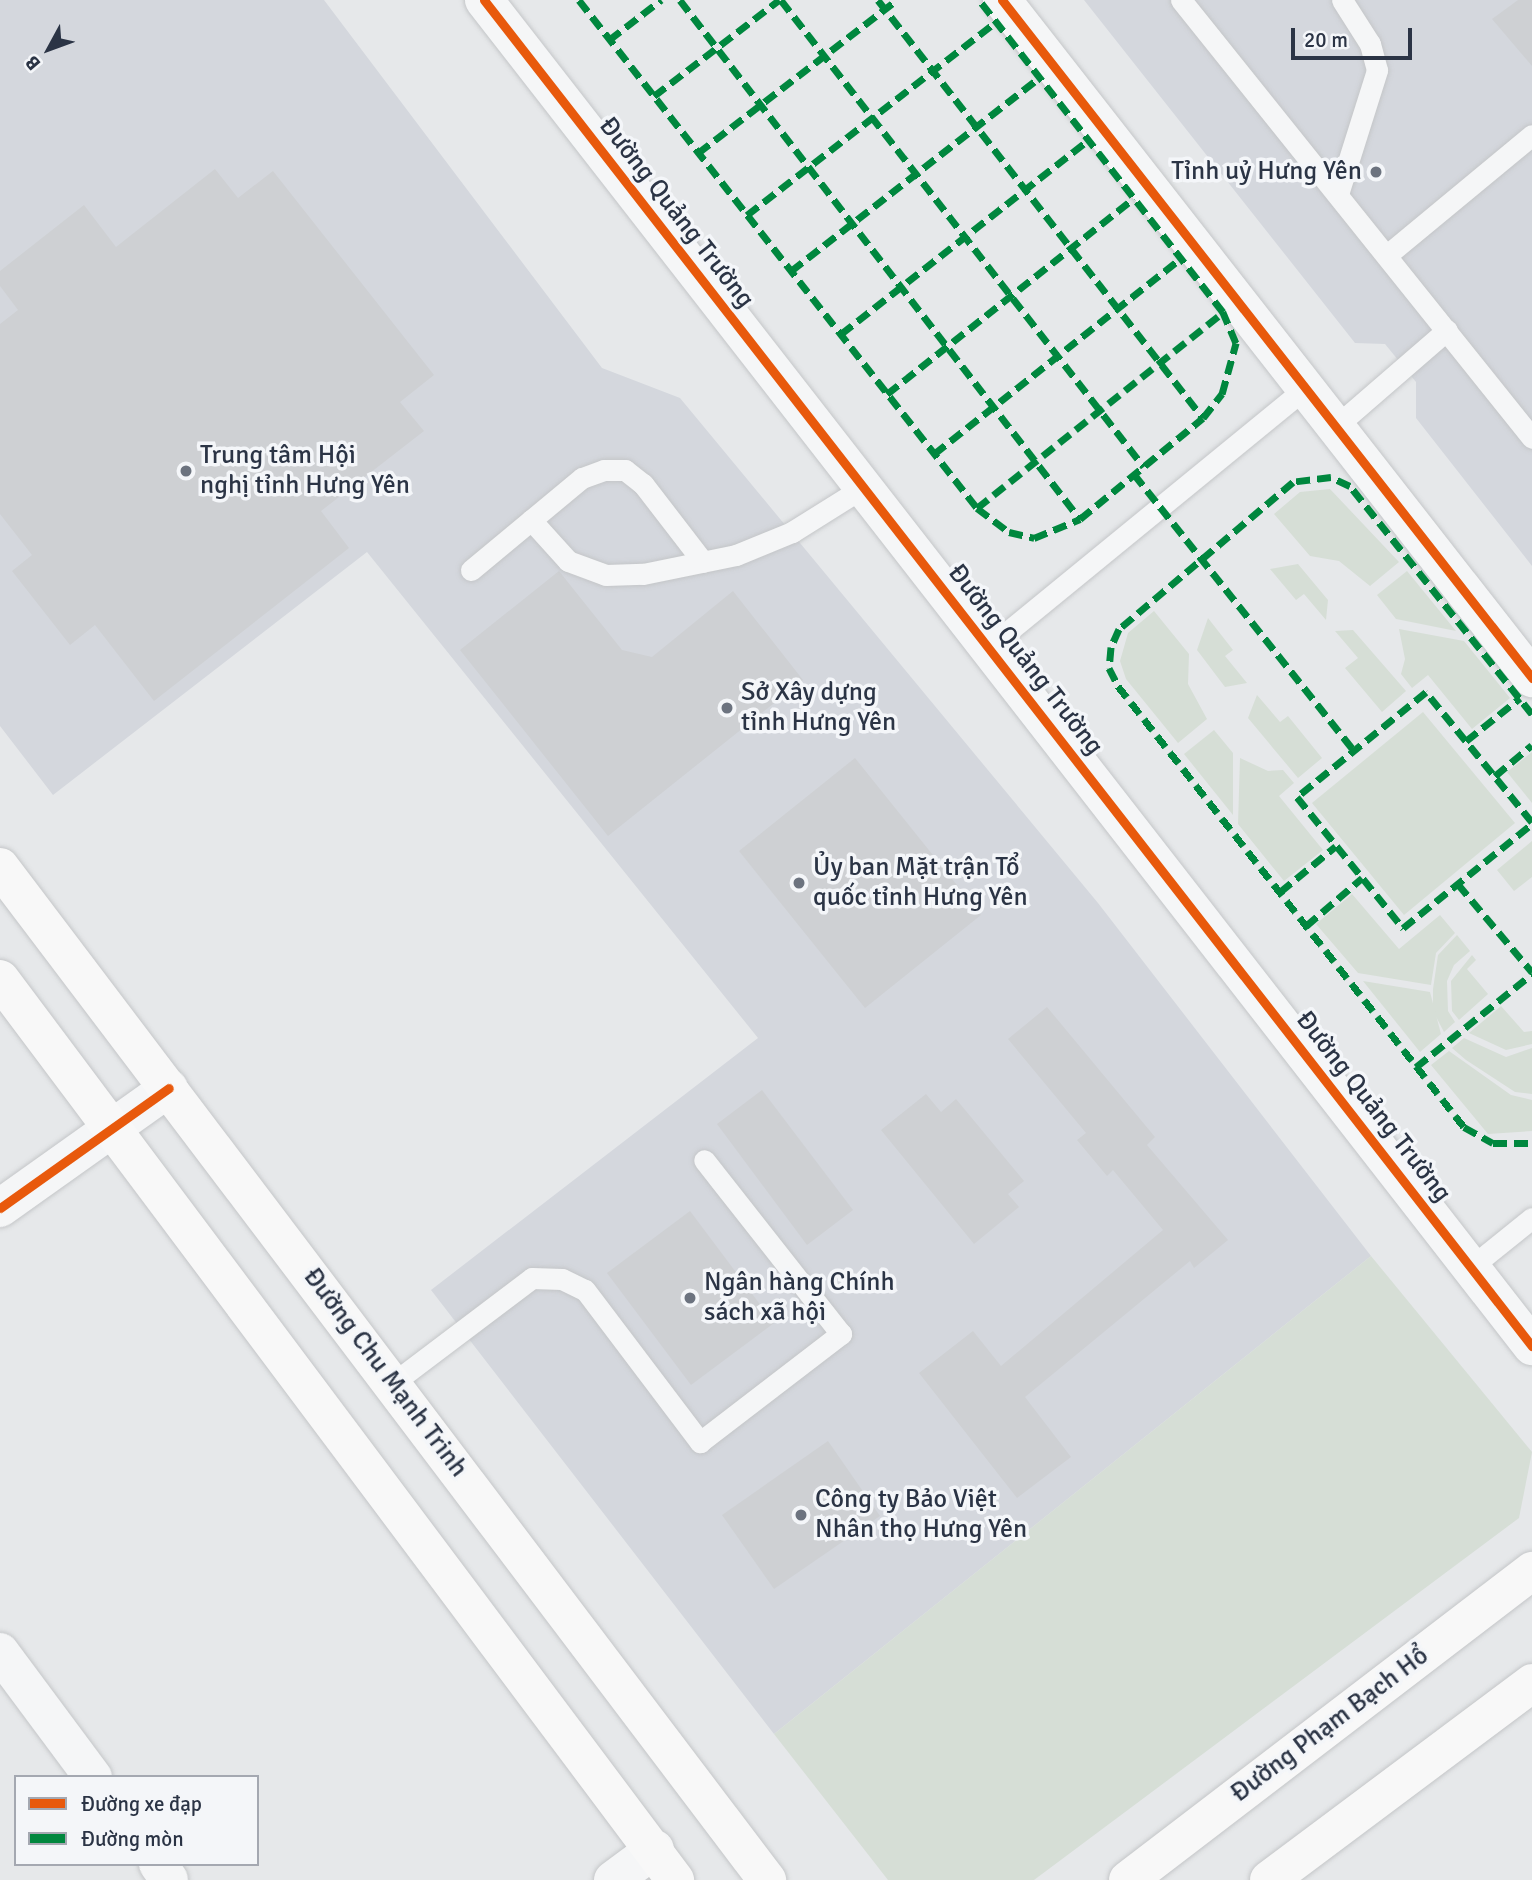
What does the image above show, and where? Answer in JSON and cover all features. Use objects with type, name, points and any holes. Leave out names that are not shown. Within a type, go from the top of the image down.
[{"type":"main road","name":"Đường Chu Mạnh Trinh","points":[[0,867],[767,1880]]},
{"type":"main road","points":[[0,979],[659,1864],[676,1880]]},
{"type":"main road","name":"Đường Phạm Bạch Hổ","points":[[1128,1880],[1532,1571]]},
{"type":"main road","points":[[1269,1880],[1532,1683]]},
{"type":"street","name":"Đường Quảng Trường","points":[[484,0],[1532,1346]]},
{"type":"street","points":[[1002,0],[1532,678]]},
{"type":"street","points":[[0,1208],[169,1088]]},
{"type":"street","points":[[0,1652],[92,1775]]},
{"type":"street","points":[[612,1880],[659,1864]]},
{"type":"lane","points":[[1181,0],[1447,330],[1529,427]]},
{"type":"lane","points":[[1338,194],[1377,71],[1370,44],[1342,0]]},
{"type":"lane","points":[[1387,255],[1532,135]]},
{"type":"lane","points":[[1335,426],[1447,330]]},
{"type":"lane","points":[[989,648],[1305,388]]},
{"type":"lane","points":[[471,570],[582,478],[625,471],[643,484],[703,562]]},
{"type":"lane","points":[[531,520],[568,561],[606,575],[703,562],[792,532],[864,487]]},
{"type":"lane","points":[[393,1383],[532,1278],[562,1279],[585,1290],[700,1442],[841,1334],[705,1160]]},
{"type":"lane","points":[[1471,1267],[1532,1218]]},
{"type":"shaded area","points":[[0,0],[324,0],[602,368],[680,398],[1098,903],[1371,1256],[774,1734],[431,1290],[758,1038],[367,552],[53,795],[0,726]]},
{"type":"shaded area","name":"Tỉnh uỷ Hưng Yên","points":[[1084,0],[1532,0],[1532,566],[1416,418],[1416,382],[1385,344],[1355,343]]},
{"type":"shaded area","points":[[1330,489],[1399,562],[1370,586],[1339,561],[1310,556],[1274,514],[1300,492]]},
{"type":"shaded area","points":[[1298,564],[1328,600],[1326,620],[1304,594],[1296,600],[1270,569]]},
{"type":"shaded area","points":[[1407,571],[1456,631],[1396,619],[1377,595]]},
{"type":"shaded area","points":[[1154,611],[1189,654],[1188,684],[1207,719],[1178,743],[1126,679],[1120,661],[1128,633]]},
{"type":"shaded area","points":[[1208,618],[1233,650],[1225,656],[1247,683],[1225,687],[1197,650]]},
{"type":"shaded area","points":[[1399,629],[1464,641],[1510,698],[1472,729],[1428,675],[1412,688],[1401,674],[1405,659]]},
{"type":"shaded area","points":[[1353,630],[1406,691],[1382,712],[1345,668],[1358,658],[1335,631]]},
{"type":"shaded area","points":[[1257,695],[1280,722],[1288,716],[1322,758],[1298,778],[1248,718]]},
{"type":"shaded area","points":[[1423,712],[1515,823],[1404,915],[1312,803]]},
{"type":"shaded area","points":[[1214,730],[1233,753],[1233,815],[1184,754]]},
{"type":"shaded area","points":[[1532,752],[1532,803],[1507,772]]},
{"type":"shaded area","points":[[1240,758],[1268,771],[1283,770],[1294,783],[1279,796],[1323,850],[1284,881],[1238,824]]},
{"type":"shaded area","points":[[1532,841],[1532,877],[1514,891],[1497,870]]},
{"type":"shaded area","points":[[1352,894],[1399,949],[1440,915],[1455,933],[1436,953],[1431,985],[1358,973],[1316,924]]},
{"type":"shaded area","points":[[1457,935],[1470,951],[1454,965],[1447,981],[1448,1011],[1455,1022],[1444,1032],[1433,1011],[1433,989],[1438,955]]},
{"type":"shaded area","points":[[1472,955],[1476,960],[1467,969],[1488,994],[1459,1020],[1452,1011],[1451,981]]},
{"type":"shaded area","points":[[1363,981],[1430,992],[1441,1034],[1420,1052]]},
{"type":"shaded area","points":[[1501,1006],[1524,1032],[1532,1031],[1532,1044],[1506,1050],[1469,1033]]},
{"type":"shaded area","points":[[1464,1038],[1506,1057],[1532,1048],[1532,1094],[1515,1092],[1466,1060],[1452,1048]]},
{"type":"shaded area","points":[[1449,1051],[1511,1095],[1532,1100],[1532,1131],[1488,1134],[1431,1065]]},
{"type":"shaded area","points":[[1371,1256],[1532,1452],[1519,1518],[1034,1880],[888,1880],[774,1734]]},
{"type":"building","points":[[1518,0],[1532,0],[1532,66],[1492,19]]},
{"type":"building","name":"Trung tâm Hội nghị tỉnh Hưng Yên","points":[[215,169],[238,198],[273,171],[434,375],[400,402],[424,431],[321,511],[349,548],[154,701],[95,625],[70,645],[12,571],[32,555],[0,514],[0,324],[18,310],[0,286],[0,271],[84,205],[116,247]]},
{"type":"building","name":"Sở Xây dựng tỉnh Hưng Yên","points":[[559,571],[622,650],[652,657],[733,591],[803,680],[608,836],[460,650]]},
{"type":"building","name":"Ủy ban Mặt trận Tổ quốc tỉnh Hưng Yên","points":[[855,758],[981,915],[865,1008],[739,851]]},
{"type":"building","points":[[1047,1007],[1155,1137],[1147,1145],[1228,1240],[1194,1268],[1190,1261],[1025,1397],[1071,1457],[1017,1498],[919,1373],[973,1331],[1001,1366],[1163,1230],[1113,1170],[1107,1176],[1077,1140],[1086,1133],[1008,1039]]},
{"type":"building","points":[[762,1090],[853,1210],[807,1245],[717,1124]]},
{"type":"building","points":[[926,1094],[941,1112],[956,1099],[1024,1181],[1008,1194],[1019,1207],[974,1244],[881,1130]]},
{"type":"building","name":"Ngân hàng Chính sách xã hội","points":[[690,1211],[774,1323],[691,1385],[607,1273]]},
{"type":"building","name":"Công ty Bảo Việt Nhân thọ Hưng Yên","points":[[828,1441],[880,1516],[774,1589],[722,1515]]},
{"type":"marked path","points":[[579,0],[977,508],[1009,532],[1034,538],[1080,519],[1203,418],[1222,394],[1236,343],[1223,312],[979,0]]},
{"type":"marked path","points":[[609,40],[661,0]]},
{"type":"marked path","points":[[680,0],[1080,519]]},
{"type":"marked path","points":[[654,96],[779,0]]},
{"type":"marked path","points":[[781,0],[1144,467]]},
{"type":"marked path","points":[[878,0],[1203,418]]},
{"type":"marked path","points":[[698,153],[897,0]]},
{"type":"marked path","points":[[747,215],[996,22]]},
{"type":"marked path","points":[[791,271],[1039,78]]},
{"type":"marked path","points":[[841,334],[1088,140]]},
{"type":"marked path","points":[[887,394],[1134,198]]},
{"type":"marked path","points":[[934,454],[1181,258]]},
{"type":"marked path","points":[[977,508],[1223,312]]},
{"type":"marked path","points":[[1134,474],[1354,751]]},
{"type":"marked path","points":[[1532,714],[1350,486],[1331,477],[1293,482],[1119,629],[1111,647],[1109,668],[1118,686],[1464,1127],[1493,1143],[1532,1143]]},
{"type":"marked path","points":[[1532,822],[1426,692],[1297,797],[1403,928],[1532,824]]},
{"type":"marked path","points":[[1466,741],[1520,698]]},
{"type":"marked path","points":[[1495,776],[1532,745]]},
{"type":"marked path","points":[[1280,892],[1336,846]]},
{"type":"marked path","points":[[1306,926],[1362,878]]},
{"type":"marked path","points":[[1458,884],[1532,972]]},
{"type":"marked path","points":[[1416,1067],[1532,974]]},
{"type":"cycle path","points":[[484,0],[1532,1346]]},
{"type":"cycle path","points":[[1002,0],[1532,678]]},
{"type":"cycle path","points":[[0,1208],[169,1088]]},
{"type":"place","name":"Tỉnh uỷ Hưng Yên","points":[[1376,172]]},
{"type":"place","name":"Trung tâm Hội nghị tỉnh Hưng Yên","points":[[186,471]]},
{"type":"place","name":"Sở Xây dựng tỉnh Hưng Yên","points":[[727,708]]},
{"type":"place","name":"Ủy ban Mặt trận Tổ quốc tỉnh Hưng Yên","points":[[799,883]]},
{"type":"place","name":"Ngân hàng Chính sách xã hội","points":[[690,1298]]},
{"type":"place","name":"Công ty Bảo Việt Nhân thọ Hưng Yên","points":[[801,1515]]}]
